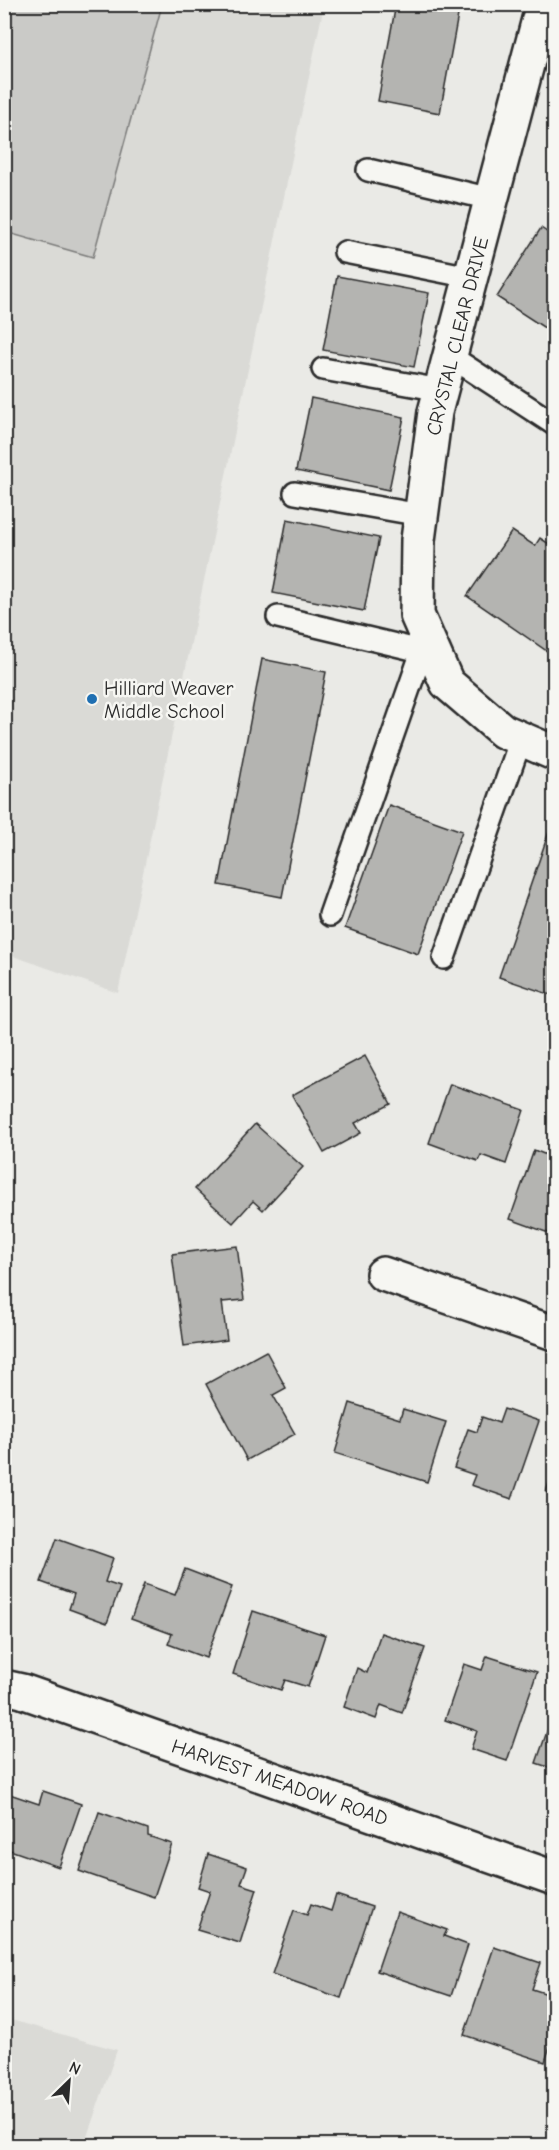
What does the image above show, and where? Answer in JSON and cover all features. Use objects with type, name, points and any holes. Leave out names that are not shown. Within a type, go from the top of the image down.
[{"type":"street","name":"CRYSTAL CLEAR DRIVE","points":[[543,4],[435,412],[418,540],[417,615],[424,644],[447,683],[504,731],[555,753]]},
{"type":"street","points":[[383,1274],[555,1333]]},
{"type":"street","name":"HARVEST MEADOW ROAD","points":[[4,1687],[22,1691],[555,1878]]},
{"type":"lane","points":[[368,170],[491,199]]},
{"type":"lane","points":[[345,252],[470,277]]},
{"type":"lane","points":[[450,356],[555,424]]},
{"type":"lane","points":[[323,369],[441,390]]},
{"type":"lane","points":[[295,493],[422,515]]},
{"type":"lane","points":[[278,618],[424,644],[330,915]]},
{"type":"lane","points":[[444,958],[521,739]]},
{"type":"shaded area","points":[[4,5],[162,5],[93,257],[5,232]]},
{"type":"shaded area","name":"Hilliard Weaver Middle School","points":[[5,5],[324,5],[118,993],[5,953]]},
{"type":"shaded area","points":[[4,2018],[117,2050],[84,2145],[5,2145]]},
{"type":"building","points":[[396,4],[460,4],[440,113],[378,101]]},
{"type":"building","points":[[541,228],[554,237],[554,334],[497,297]]},
{"type":"building","points":[[337,276],[429,293],[414,367],[323,350]]},
{"type":"building","points":[[311,398],[404,417],[389,490],[296,471]]},
{"type":"building","points":[[287,519],[379,538],[364,611],[273,593]]},
{"type":"building","points":[[512,531],[535,546],[540,538],[554,547],[554,656],[467,596]]},
{"type":"building","points":[[262,659],[326,672],[282,897],[219,885]]},
{"type":"building","points":[[389,805],[462,831],[418,954],[345,928]]},
{"type":"building","points":[[554,817],[554,996],[499,977]]},
{"type":"building","points":[[365,1056],[391,1104],[355,1123],[361,1133],[324,1153],[292,1095]]},
{"type":"building","points":[[450,1084],[524,1110],[506,1164],[481,1155],[478,1161],[429,1143]]},
{"type":"building","points":[[255,1124],[303,1167],[263,1210],[253,1201],[233,1223],[195,1189]]},
{"type":"building","points":[[534,1150],[554,1158],[554,1235],[510,1219]]},
{"type":"building","points":[[237,1246],[244,1300],[222,1302],[227,1340],[184,1346],[172,1254]]},
{"type":"building","points":[[266,1351],[286,1388],[273,1395],[295,1434],[247,1460],[206,1384]]},
{"type":"building","points":[[350,1403],[400,1419],[403,1409],[446,1422],[427,1482],[335,1453]]},
{"type":"building","points":[[504,1409],[539,1421],[512,1499],[471,1485],[475,1475],[454,1468],[468,1429],[477,1432],[482,1417],[499,1423]]},
{"type":"building","points":[[554,1467],[554,1495],[546,1492]]},
{"type":"building","points":[[57,1538],[113,1558],[105,1582],[120,1587],[107,1623],[69,1609],[74,1594],[41,1582]]},
{"type":"building","points":[[185,1569],[232,1587],[206,1658],[168,1644],[172,1634],[131,1619],[144,1584],[175,1595]]},
{"type":"building","points":[[253,1611],[325,1635],[308,1687],[285,1680],[281,1690],[233,1674]]},
{"type":"building","points":[[381,1633],[425,1648],[402,1713],[381,1705],[376,1719],[344,1707],[357,1668],[367,1673]]},
{"type":"building","points":[[487,1656],[537,1672],[507,1761],[471,1749],[477,1731],[445,1720],[464,1664],[482,1670]]},
{"type":"building","points":[[550,1723],[554,1725],[554,1769],[536,1763]]},
{"type":"building","points":[[43,1791],[81,1804],[59,1867],[4,1848],[4,1792],[39,1804]]},
{"type":"building","points":[[99,1812],[148,1829],[148,1836],[172,1844],[154,1897],[79,1871]]},
{"type":"building","points":[[208,1854],[247,1867],[241,1884],[257,1889],[240,1943],[197,1930],[210,1891],[198,1887]]},
{"type":"building","points":[[336,1895],[372,1907],[341,1998],[272,1974],[294,1910],[307,1915],[311,1904],[331,1911]]},
{"type":"building","points":[[397,1912],[447,1930],[444,1936],[468,1945],[451,1996],[377,1971]]},
{"type":"building","points":[[494,1947],[541,1963],[532,1989],[554,1996],[554,2033],[545,2062],[464,2035]]},
{"type":"place","name":"Hilliard Weaver Middle School","points":[[92,699]]}]
